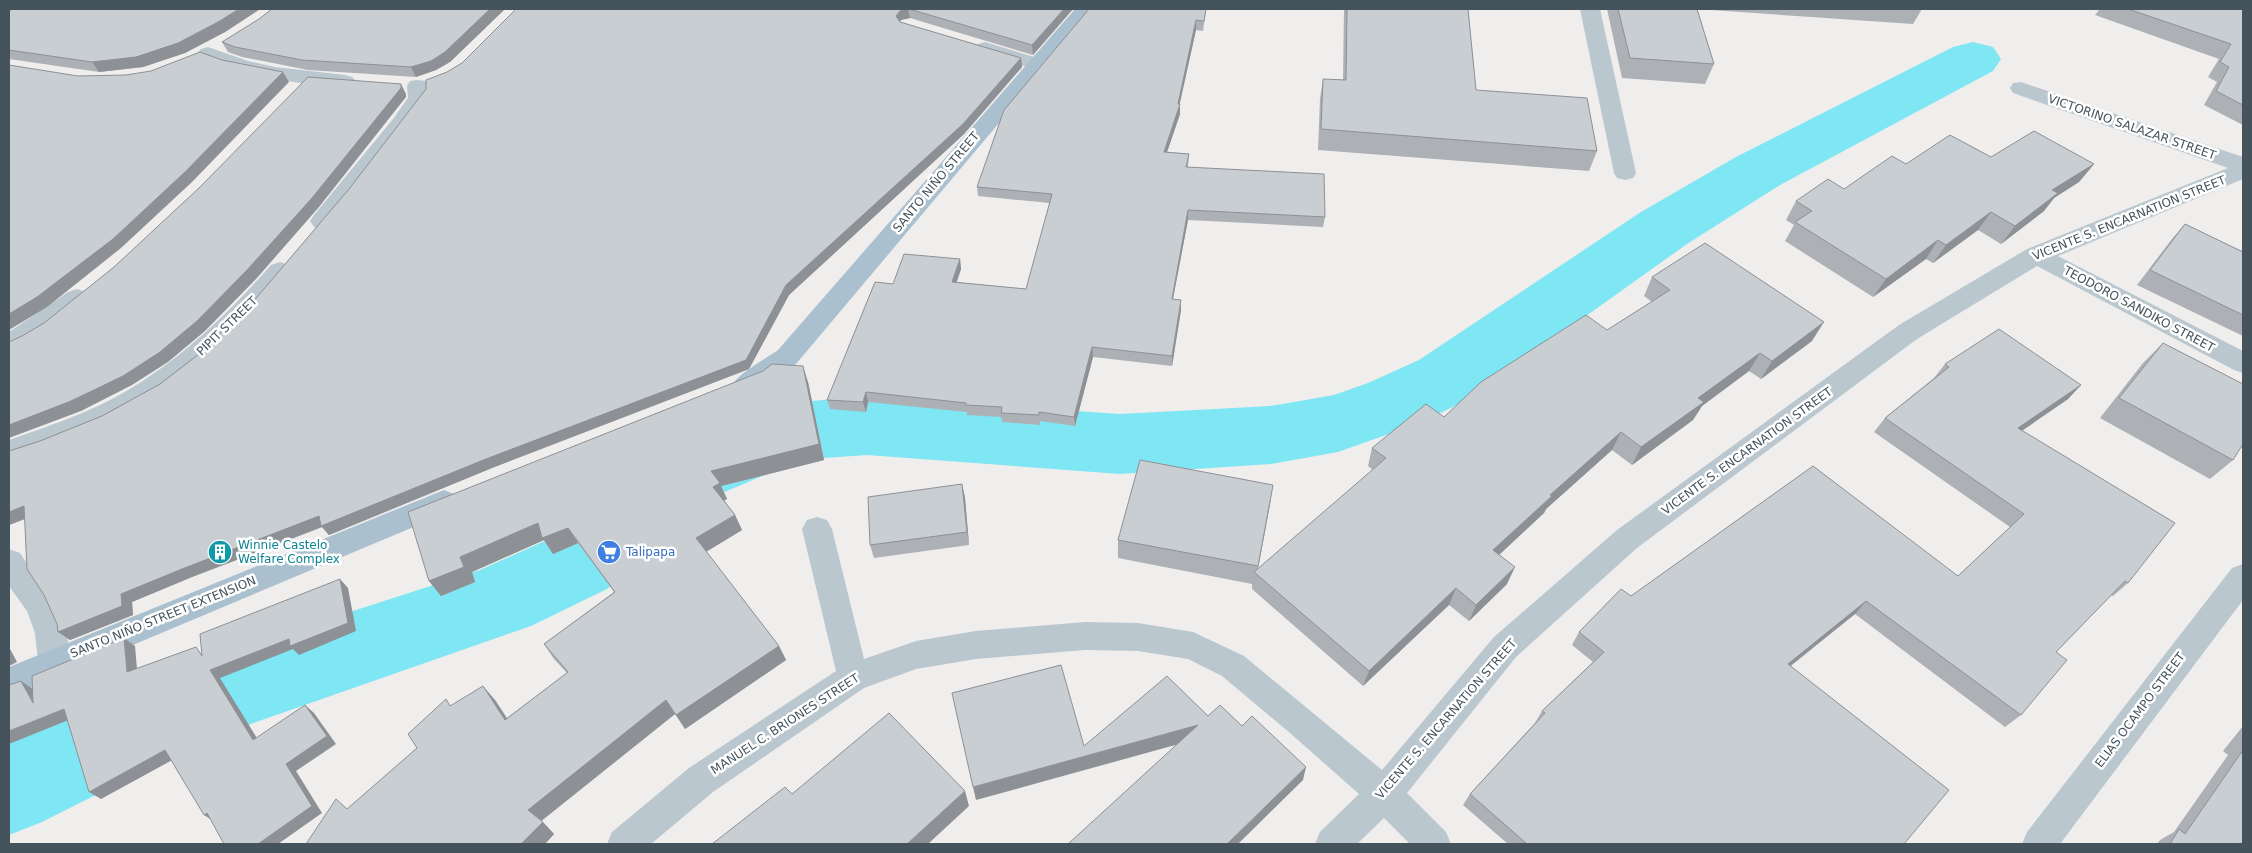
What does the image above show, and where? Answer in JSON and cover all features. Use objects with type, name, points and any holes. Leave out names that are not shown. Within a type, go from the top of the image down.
[{"type":"main road","name":"SANTO NIÑO STREET","points":[[720,394],[760,378],[787,357],[1085,9]]},
{"type":"main road","name":"SANTO NIÑO STREET EXTENSION","points":[[9,682],[54,661],[466,493]]},
{"type":"street","points":[[1590,9],[1625,173]]},
{"type":"street","points":[[229,40],[200,56],[308,78],[363,82]]},
{"type":"street","points":[[964,42],[1037,64]]},
{"type":"street","points":[[288,99],[308,78]]},
{"type":"street","name":"PIPIT STREET","points":[[9,451],[94,420],[136,399],[184,366],[250,305],[301,246],[401,124],[419,98],[418,83]]},
{"type":"street","name":"VICTORINO SALAZAR STREET","points":[[2021,88],[2243,165]]},
{"type":"street","name":"VICENTE S. ENCARNATION STREET","points":[[1332,844],[1384,794],[1505,647],[1627,539],[1908,332],[2036,255],[2243,170]]},
{"type":"street","name":"TEODORO SANDIKO STREET","points":[[2036,255],[2243,363]]},
{"type":"street","points":[[9,344],[29,333],[91,287]]},
{"type":"street","points":[[817,529],[853,677]]},
{"type":"street","points":[[9,562],[39,604],[51,633],[54,661]]},
{"type":"street","name":"ELIAS OCAMPO STREET","points":[[2039,844],[2243,577]]},
{"type":"street","name":"MANUEL C. BRIONES STREET","points":[[624,844],[701,780],[853,677],[916,654],[976,645],[1085,636],[1138,637],[1193,646],[1233,666],[1302,722],[1384,794],[1434,844]]},
{"type":"building","points":[[12,9],[239,9],[178,43],[136,57],[92,62],[9,50],[9,11]]},
{"type":"building","points":[[272,9],[490,9],[445,52],[431,61],[411,67],[302,60],[235,47],[222,42]]},
{"type":"building","points":[[516,9],[907,9],[900,11],[896,16],[900,22],[1021,58],[963,124],[786,285],[746,360],[486,459],[321,526],[319,516],[182,569],[121,594],[122,606],[58,632],[57,624],[44,595],[27,569],[24,506],[9,512],[9,451],[40,441],[102,416],[160,384],[199,354],[252,303],[349,189],[426,89],[426,80],[447,72],[462,63]]},
{"type":"building","points":[[909,9],[1064,9],[1032,45]]},
{"type":"building","points":[[1089,9],[1206,9],[1204,21],[1196,20],[1178,104],[1180,104],[1164,152],[1189,154],[1186,167],[1324,174],[1325,217],[1188,210],[1172,299],[1181,300],[1172,356],[1092,347],[1074,417],[1039,412],[1039,415],[1001,413],[1002,407],[966,405],[966,403],[866,392],[863,402],[827,400],[875,282],[893,284],[904,254],[960,259],[952,282],[1026,289],[1052,194],[977,187],[1004,110]]},
{"type":"building","points":[[1347,9],[1468,9],[1476,90],[1587,98],[1597,151],[1321,129],[1323,79],[1346,80]]},
{"type":"building","points":[[1618,9],[1697,9],[1714,64],[1630,58]]},
{"type":"building","points":[[2128,9],[2243,9],[2243,105],[2216,91],[2229,67],[2220,62],[2231,44]]},
{"type":"building","points":[[200,52],[222,60],[283,72],[185,172],[113,239],[37,297],[9,314],[9,65],[78,76],[126,75],[151,71]]},
{"type":"building","points":[[308,77],[401,84],[401,88],[312,198],[248,269],[197,321],[160,352],[123,376],[71,401],[9,425],[9,342],[44,323],[114,267],[200,187]]},
{"type":"building","points":[[2034,131],[2094,164],[2052,190],[2058,193],[2015,226],[1991,212],[1946,245],[1938,240],[1886,279],[1795,222],[1812,211],[1796,201],[1828,179],[1844,189],[1892,156],[1906,164],[1950,135],[1991,157]]},
{"type":"building","points":[[2185,224],[2243,252],[2243,315],[2150,270]]},
{"type":"building","points":[[1705,243],[1824,322],[1772,361],[1760,353],[1698,398],[1704,402],[1641,447],[1621,432],[1550,495],[1552,496],[1493,550],[1515,567],[1476,605],[1456,588],[1369,671],[1254,572],[1386,458],[1372,448],[1426,404],[1444,417],[1481,382],[1586,315],[1607,330],[1670,290],[1652,277]]},
{"type":"building","points":[[1999,329],[2081,385],[2018,428],[2175,523],[2128,583],[2125,581],[2056,652],[2067,660],[2021,715],[1866,601],[1788,664],[1949,790],[1904,844],[1527,844],[1470,794],[1545,713],[1542,711],[1604,652],[1579,632],[1621,589],[1631,596],[1813,466],[1958,576],[2024,514],[1885,418],[1949,367],[1945,364]]},
{"type":"building","points":[[2163,343],[2243,384],[2243,444],[2233,460],[2119,398]]},
{"type":"building","points":[[772,364],[803,366],[819,444],[711,471],[720,483],[713,487],[735,515],[696,538],[779,646],[676,715],[666,700],[528,810],[543,822],[521,844],[306,844],[336,799],[347,809],[417,748],[408,734],[446,699],[450,706],[483,686],[505,720],[568,672],[544,644],[615,592],[568,528],[542,538],[538,523],[460,557],[464,567],[429,581],[408,512],[763,371]]},
{"type":"building","points":[[1140,460],[1273,485],[1258,566],[1118,540]]},
{"type":"building","points":[[962,484],[967,532],[870,545],[868,497]]},
{"type":"building","points":[[340,579],[348,623],[290,646],[289,639],[210,670],[253,740],[305,705],[327,736],[286,764],[312,806],[258,844],[224,844],[207,813],[204,815],[165,750],[89,792],[64,709],[9,731],[9,685],[21,681],[33,703],[32,676],[124,638],[127,672],[196,647],[202,656],[200,634]]},
{"type":"building","points":[[1061,665],[1084,746],[1167,676],[1208,716],[1220,705],[1242,726],[1252,716],[1306,767],[1227,844],[1068,844],[1198,725],[973,787],[952,693]]},
{"type":"building","points":[[889,713],[965,791],[907,844],[712,844],[785,787],[792,794]]},
{"type":"building","points":[[2243,750],[2243,844],[2170,844],[2179,829],[2185,834]]},
{"type":"waterway","points":[[9,790],[180,708],[501,600],[578,564],[616,537],[642,515],[662,491],[688,474],[756,446],[810,430],[867,426],[1120,444],[1271,435],[1338,423],[1394,403],[1445,379],[1664,228],[1758,171],[1973,59]]},
{"type":"place","name":"Winnie Castelo Welfare Complex","points":[[220,552]]},
{"type":"place","name":"Talipapa","points":[[609,552]]}]
